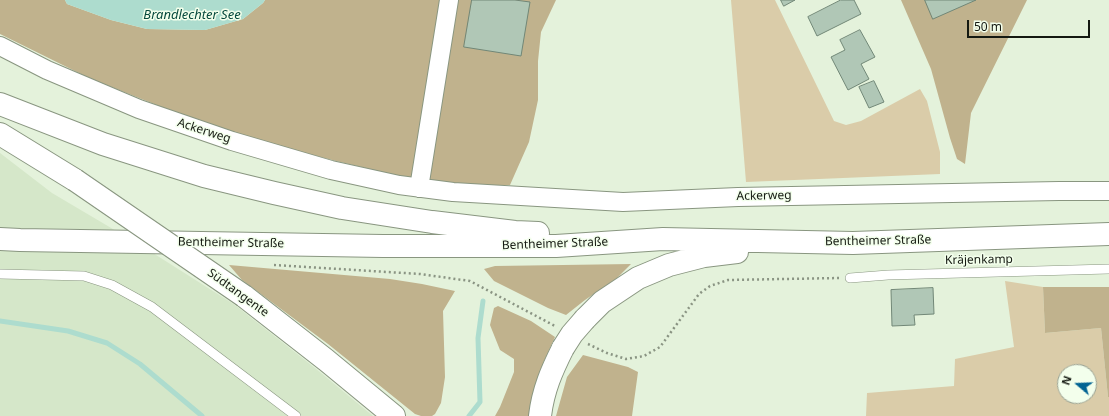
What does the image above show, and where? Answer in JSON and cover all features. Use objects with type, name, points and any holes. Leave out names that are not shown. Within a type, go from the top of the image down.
[{"type":"main road","points":[[0,104],[103,144],[197,174],[342,208],[432,222],[515,232],[663,239]]},
{"type":"main road","name":"Südtangente","points":[[0,134],[75,180],[244,296],[326,360],[394,416]]},
{"type":"main road","name":"Bentheimer Straße","points":[[0,238],[20,240],[375,246],[556,246],[663,239],[854,243],[1109,234]]},
{"type":"main road","points":[[540,416],[545,388],[561,338],[572,334],[602,302],[638,278],[669,265],[704,256],[822,242]]},
{"type":"street","points":[[419,188],[449,0]]},
{"type":"street","name":"Ackerweg","points":[[0,46],[47,70],[139,110],[232,141],[331,170],[419,188],[453,192],[623,202],[738,197],[1109,191]]},
{"type":"lane","name":"Kräjenkamp","points":[[850,278],[888,274],[1109,269]]},
{"type":"lane","points":[[0,274],[84,276],[112,285],[152,306],[296,416]]},
{"type":"path","points":[[272,265],[420,274],[470,281],[529,311],[561,338]]},
{"type":"path","points":[[584,342],[607,353],[626,359],[644,356],[660,347],[699,294],[710,286],[728,280],[850,278]]},
{"type":"shaded area","points":[[0,0],[65,0],[67,4],[111,20],[147,29],[205,30],[243,19],[265,0],[556,0],[541,32],[538,61],[538,100],[529,142],[510,185],[468,185],[399,176],[266,143],[200,122],[144,100],[89,78],[0,34]]},
{"type":"shaded area","points":[[731,0],[775,0],[834,121],[846,125],[861,121],[920,89],[927,101],[940,152],[940,174],[746,182]]},
{"type":"shaded area","points":[[901,0],[1027,0],[971,113],[965,164],[957,159],[931,69]]},
{"type":"shaded area","points":[[0,153],[52,193],[145,248],[235,305],[373,416],[0,416]]},
{"type":"shaded area","points":[[631,264],[617,278],[566,315],[548,308],[494,281],[484,269],[495,266]]},
{"type":"shaded area","points":[[229,265],[390,279],[455,291],[443,311],[445,377],[441,403],[435,414],[432,416],[421,416],[415,414],[328,344],[242,280]]},
{"type":"shaded area","points":[[1005,281],[1043,287],[1045,333],[1101,328],[1109,397],[1109,416],[866,416],[867,393],[954,386],[955,359],[1014,347]]},
{"type":"shaded area","points":[[1043,287],[1109,287],[1109,397],[1101,328],[1045,333]]},
{"type":"shaded area","points":[[498,306],[531,321],[555,337],[544,361],[533,398],[530,416],[495,416],[514,372],[514,359],[500,350],[490,325],[494,308]]},
{"type":"shaded area","points":[[583,355],[628,367],[638,372],[632,416],[556,416],[567,377]]},
{"type":"water","name":"Brandlechter See","points":[[65,0],[265,0],[243,19],[205,30],[147,29],[111,20],[67,4]]},
{"type":"building","points":[[472,0],[515,0],[530,2],[521,56],[464,47]]},
{"type":"building","points":[[781,0],[795,0],[784,6]]},
{"type":"building","points":[[841,0],[854,0],[861,14],[817,36],[808,17]]},
{"type":"building","points":[[925,0],[976,0],[933,19]]},
{"type":"building","points":[[860,30],[875,57],[861,64],[869,79],[848,90],[831,57],[845,50],[840,40]]},
{"type":"building","points":[[874,81],[884,102],[869,108],[859,87]]},
{"type":"building","points":[[933,288],[934,314],[914,315],[915,325],[892,326],[891,290]]},
{"type":"waterway","points":[[469,416],[480,402],[478,338],[483,301]]},
{"type":"waterway","points":[[0,321],[68,331],[107,343],[140,364],[202,416]]}]
